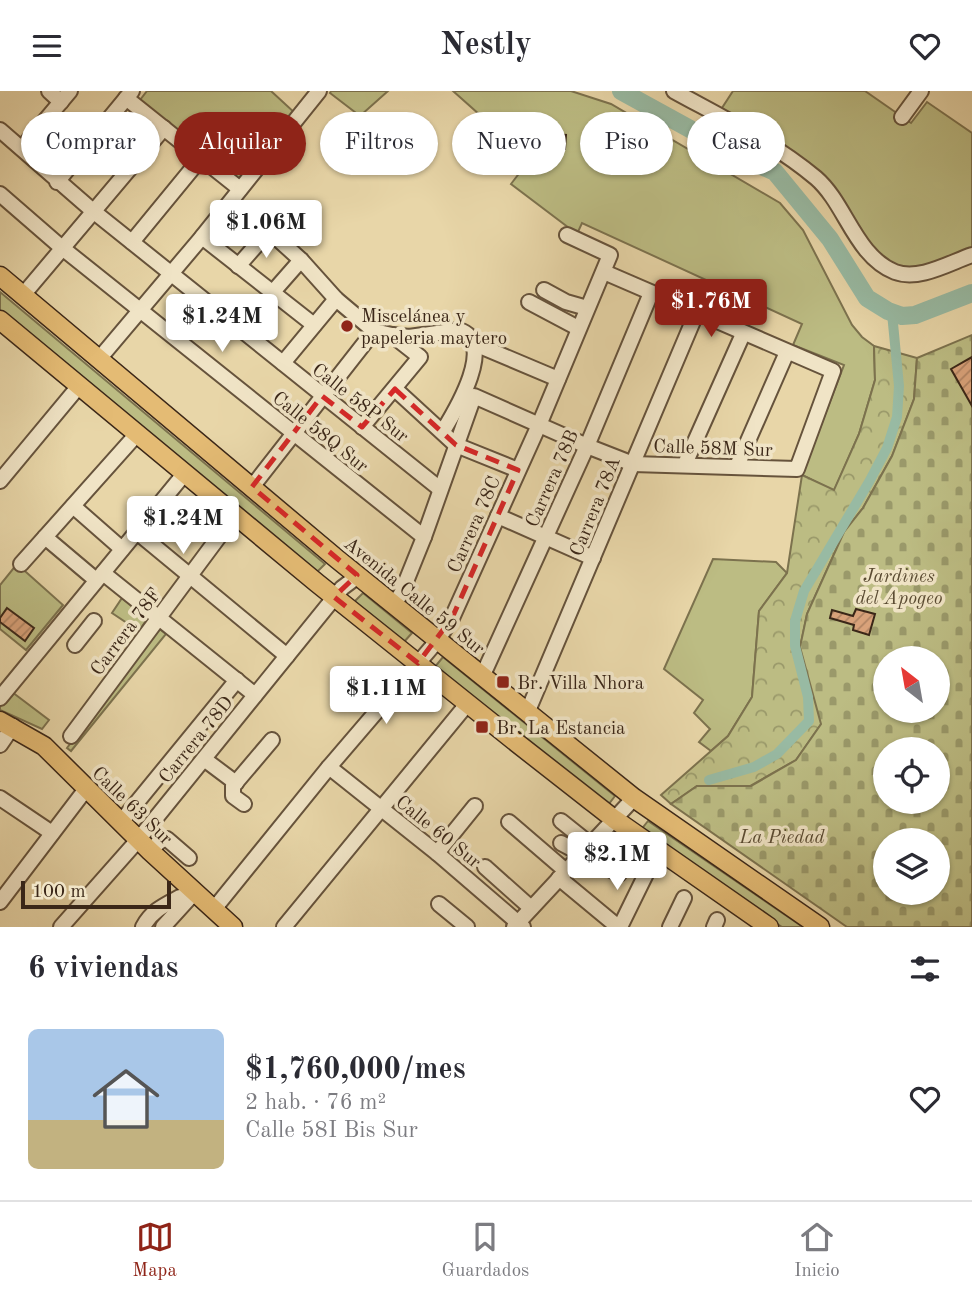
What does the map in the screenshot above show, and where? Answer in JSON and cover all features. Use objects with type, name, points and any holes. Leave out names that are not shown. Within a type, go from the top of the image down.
[{"type":"main road","name":"Avenida Calle 59 Sur","points":[[0,276],[337,559],[634,798],[820,927]]},
{"type":"main road","points":[[0,320],[334,597],[614,819],[769,927]]},
{"type":"main road","points":[[317,583],[332,580],[336,574],[337,559]]},
{"type":"main road","name":"Calle 63 Sur","points":[[6,724],[44,746],[192,896],[214,908],[233,927]]},
{"type":"street","points":[[49,91],[65,96],[52,112]]},
{"type":"street","points":[[99,359],[202,237],[319,91]]},
{"type":"street","points":[[674,91],[765,141],[818,180],[869,253],[885,267],[906,275],[972,255]]},
{"type":"street","points":[[902,117],[921,91]]},
{"type":"street","points":[[57,182],[129,95],[174,136]]},
{"type":"street","points":[[23,295],[164,128]]},
{"type":"street","name":"Calle 58P Sur","points":[[0,130],[21,147]]},
{"type":"street","name":"Calle 58P Sur","points":[[50,175],[440,489]]},
{"type":"street","points":[[132,242],[186,175]]},
{"type":"street","points":[[223,175],[240,189]]},
{"type":"street","name":"Calle 58Q Sur","points":[[0,194],[140,311],[424,537]]},
{"type":"street","points":[[238,266],[269,231],[301,260],[336,299],[374,331],[410,337],[459,330],[558,379]]},
{"type":"street","name":"Carrera 78C","points":[[214,908],[329,767],[437,641],[452,618],[611,255],[567,235]]},
{"type":"street","points":[[202,237],[314,325]]},
{"type":"street","points":[[272,293],[301,260]]},
{"type":"street","points":[[604,272],[787,352],[737,467]]},
{"type":"street","points":[[544,290],[566,302],[587,308]]},
{"type":"street","name":"Carrera 78B","points":[[482,677],[587,446],[651,293]]},
{"type":"street","points":[[283,363],[336,299]]},
{"type":"street","points":[[529,302],[578,328]]},
{"type":"street","name":"Carrera 78A","points":[[527,713],[559,644],[593,558],[620,505],[632,464],[696,314]]},
{"type":"street","points":[[252,487],[374,331]]},
{"type":"street","points":[[685,464],[743,334]]},
{"type":"street","points":[[362,427],[420,357],[392,335]]},
{"type":"street","points":[[393,605],[401,594],[424,537],[456,445],[476,355],[471,338]]},
{"type":"street","name":"Calle 58M Sur","points":[[462,410],[474,396],[632,464],[797,469],[833,371],[787,352]]},
{"type":"street","points":[[0,481],[79,386]]},
{"type":"street","points":[[395,389],[456,445],[518,470]]},
{"type":"street","points":[[443,431],[462,410]]},
{"type":"street","points":[[21,564],[137,434]]},
{"type":"street","points":[[0,698],[185,473]]},
{"type":"street","points":[[73,506],[122,549]]},
{"type":"street","name":"Carrera 78F","points":[[71,736],[235,515]]},
{"type":"street","points":[[498,516],[593,558]]},
{"type":"street","points":[[136,532],[287,656]]},
{"type":"street","points":[[46,537],[159,618],[256,695]]},
{"type":"street","name":"Carrera 78D","points":[[61,927],[144,846],[204,759],[334,597],[358,576]]},
{"type":"street","points":[[68,614],[90,627],[75,645]]},
{"type":"street","points":[[120,823],[237,680]]},
{"type":"street","points":[[284,927],[468,703]]},
{"type":"street","points":[[0,745],[6,724]]},
{"type":"street","points":[[244,804],[231,792],[272,740]]},
{"type":"street","points":[[204,759],[236,783]]},
{"type":"street","name":"Calle 60 Sur","points":[[329,767],[438,853],[518,926]]},
{"type":"street","points":[[0,902],[86,789]]},
{"type":"street","points":[[0,798],[52,833]]},
{"type":"street","points":[[518,926],[531,908],[634,798]]},
{"type":"street","points":[[438,853],[475,806]]},
{"type":"street","points":[[561,821],[586,849],[619,874]]},
{"type":"street","points":[[509,822],[619,927],[646,872]]},
{"type":"street","points":[[144,846],[167,839],[189,858]]},
{"type":"street","points":[[561,843],[586,849]]},
{"type":"street","points":[[485,867],[531,908]]},
{"type":"street","points":[[143,927],[157,910],[180,897],[192,896]]},
{"type":"street","points":[[163,927],[192,896]]},
{"type":"street","points":[[670,927],[684,898]]},
{"type":"street","points":[[439,904],[467,927]]},
{"type":"highlighted area","points":[[395,389],[456,445],[518,470],[452,618],[418,663],[334,597],[357,575],[252,487],[322,396],[362,427]]},
{"type":"green space","points":[[147,91],[271,91],[294,112],[174,112],[174,128],[160,116],[160,112],[155,112],[140,100]]},
{"type":"green space","points":[[388,91],[364,112],[355,112],[330,93]]},
{"type":"green space","points":[[453,91],[571,91],[611,104],[625,112],[580,112],[580,175],[673,175],[673,140],[687,149],[687,175],[732,175],[780,203],[803,230],[852,325],[874,346],[875,380],[859,434],[834,491],[802,475],[844,365],[793,345],[802,324],[582,223],[577,234],[511,184],[518,175],[566,175],[566,112],[477,112]]},
{"type":"green space","points":[[733,91],[865,91],[911,123],[927,102],[972,133],[972,248],[921,267],[902,269],[885,261],[867,243],[826,183],[785,155],[785,112],[720,111]]},
{"type":"green space","points":[[0,292],[325,564],[317,572],[0,310]]},
{"type":"green space","name":"Jardines del Apogeo","points":[[972,335],[972,927],[847,927],[671,804],[697,786],[751,786],[796,760],[821,724],[800,647],[807,614],[844,532],[863,508],[892,456],[914,399],[917,358]]},
{"type":"green space","points":[[874,346],[917,358],[914,399],[892,456],[863,508],[844,532],[807,614],[800,648],[822,723],[796,760],[750,786],[697,786],[671,804],[661,795],[728,736],[752,697],[759,611],[787,573],[802,475],[834,490],[859,434],[875,380]]},
{"type":"green space","points":[[713,559],[776,562],[787,573],[759,611],[752,697],[728,736],[711,751],[699,742],[710,729],[694,713],[703,700],[664,669]]},
{"type":"green space","points":[[17,564],[63,605],[26,650],[0,629],[0,585]]},
{"type":"green space","points":[[363,593],[412,633],[403,643],[354,602]]},
{"type":"green space","points":[[122,598],[149,616],[139,631],[112,613]]},
{"type":"green space","points":[[157,627],[166,634],[71,751],[67,748]]},
{"type":"green space","points":[[443,657],[615,796],[608,805],[434,668]]},
{"type":"green space","points":[[12,692],[49,720],[42,729],[0,710],[0,705]]},
{"type":"green space","points":[[648,821],[803,927],[782,927],[640,831]]},
{"type":"building","points":[[972,357],[972,406],[951,369]]},
{"type":"building","points":[[7,608],[34,628],[25,641],[0,622]]},
{"type":"building","points":[[856,609],[875,614],[869,635],[853,630],[854,625],[830,618],[832,610],[853,616]]},
{"type":"waterway","points":[[621,91],[741,157],[775,172],[830,239],[867,298],[888,311],[902,316],[915,315],[972,293]]},
{"type":"waterway","points":[[709,780],[754,767],[777,754],[809,721],[808,697],[795,646],[795,621],[804,591],[869,482],[887,448],[897,417],[899,386],[892,313]]},
{"type":"place","name":"Miscelánea y papeleria maytero","points":[[347,326]]},
{"type":"place","name":"Br. Villa Nhora","points":[[503,682]]},
{"type":"place","name":"Br. La Estancia","points":[[482,727]]},
{"type":"park label","name":"La Piedad","points":[[782,836]]}]
